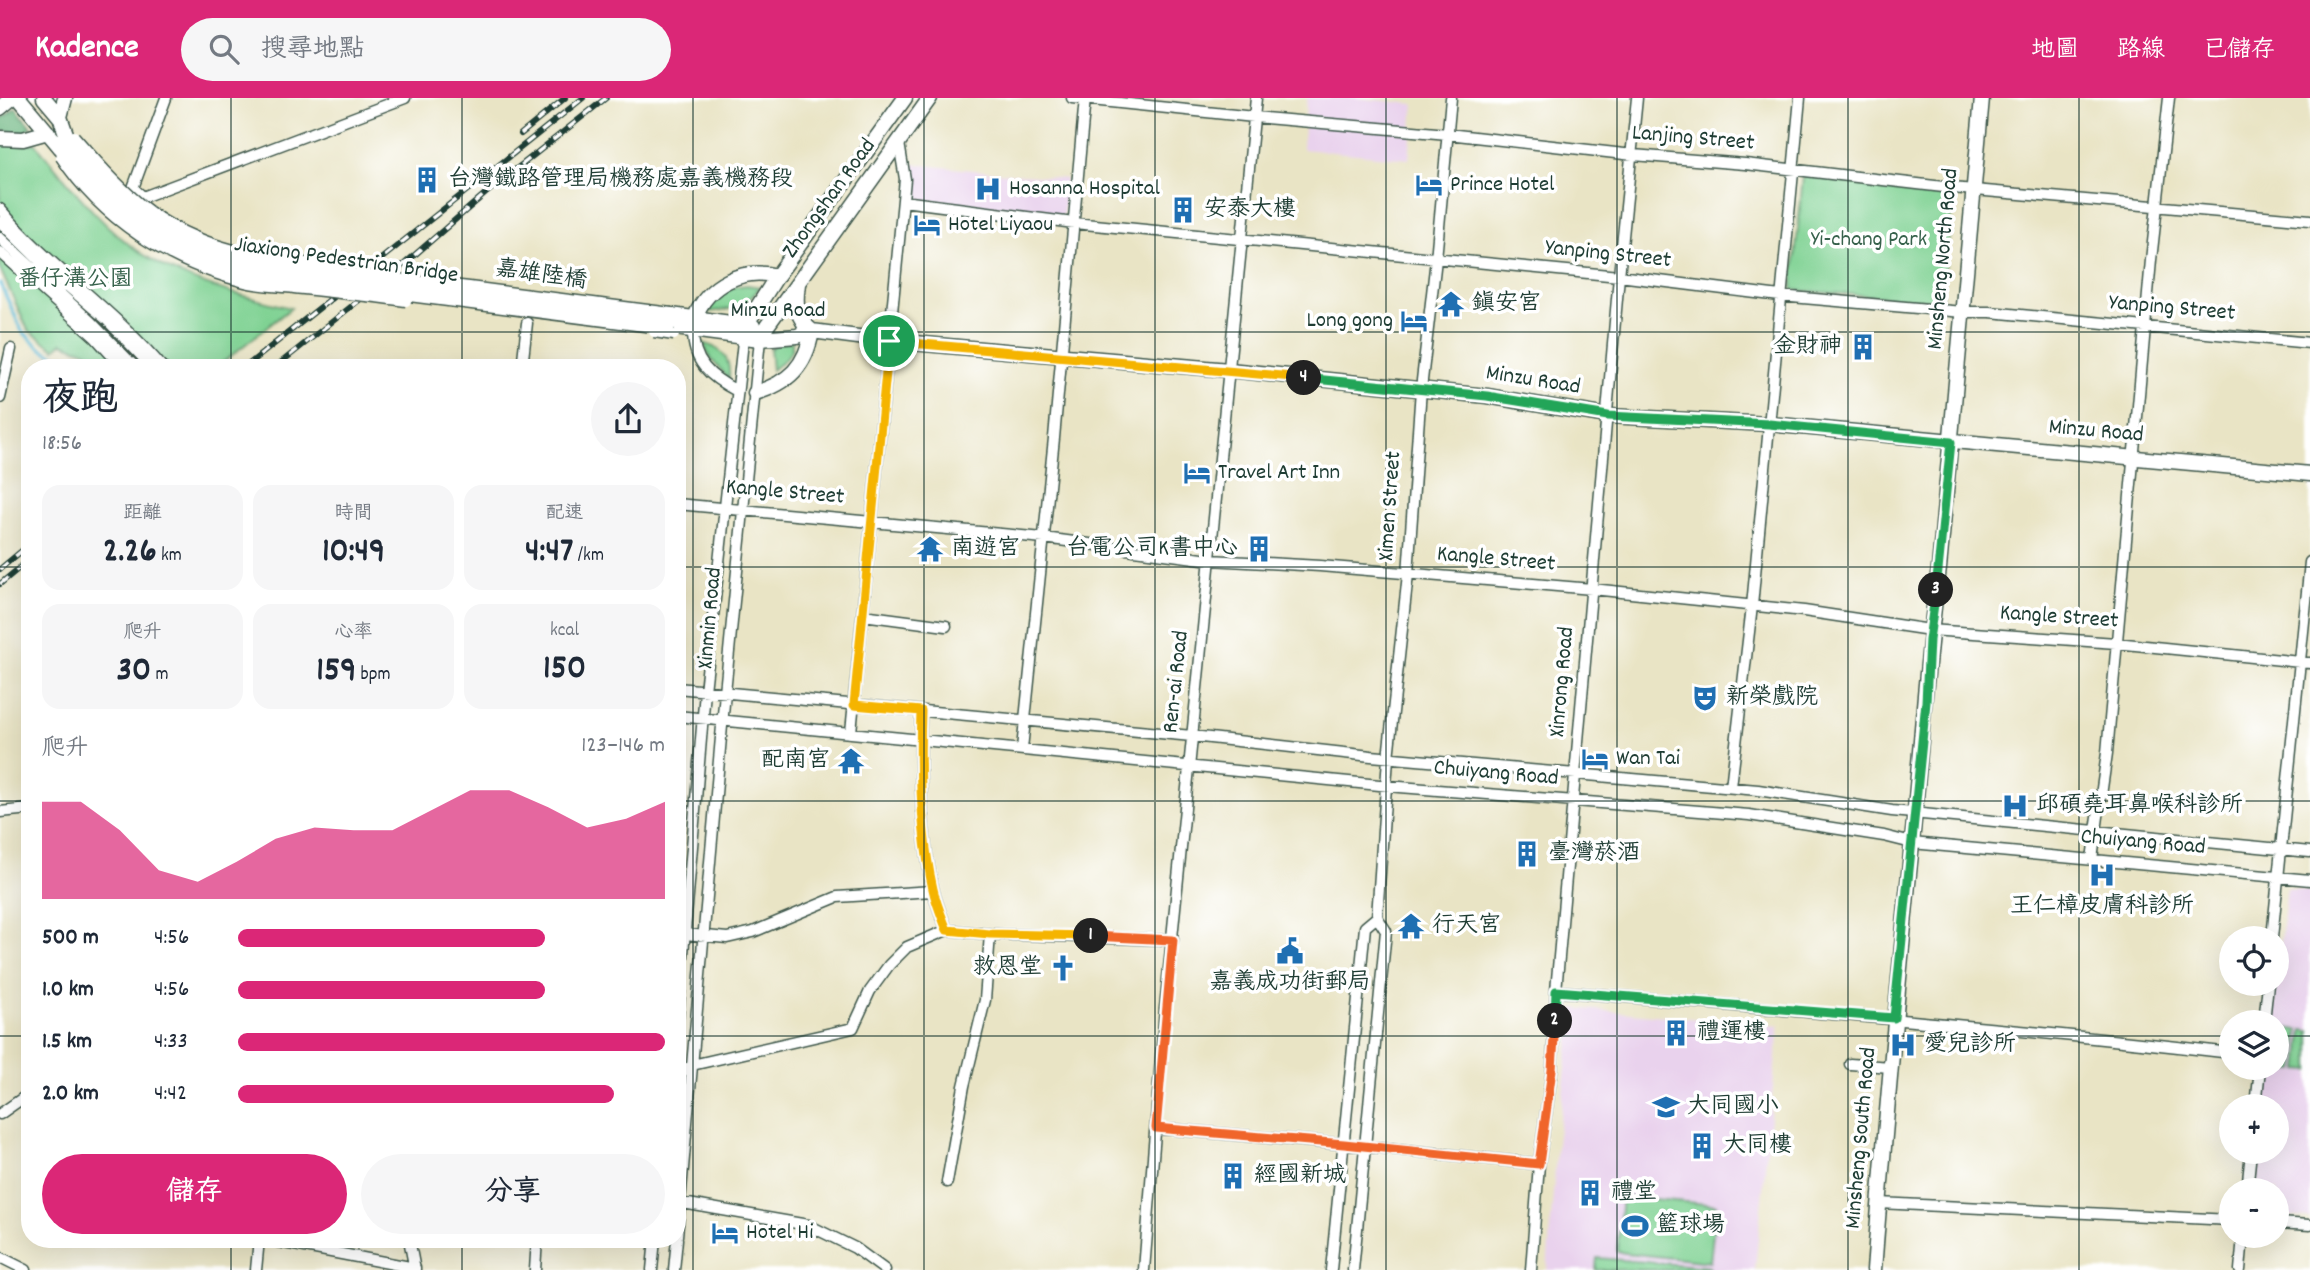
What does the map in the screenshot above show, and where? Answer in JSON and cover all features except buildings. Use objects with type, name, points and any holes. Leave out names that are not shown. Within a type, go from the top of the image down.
[{"type":"main road","points":[[0,108],[12,98]]},
{"type":"main road","points":[[19,98],[48,132],[64,144]]},
{"type":"main road","points":[[44,98],[60,117]]},
{"type":"main road","points":[[64,144],[60,117],[65,98]]},
{"type":"main road","name":"Zhongshan Road","points":[[744,331],[777,276],[905,98]]},
{"type":"main road","name":"Zhongshan Road","points":[[763,333],[930,98]]},
{"type":"main road","name":"Minsheng North Road","points":[[1912,843],[1930,630],[1951,442],[1983,98]]},
{"type":"main road","points":[[885,128],[899,143]]},
{"type":"main road","points":[[0,138],[23,139],[48,132]]},
{"type":"main road","name":"Jiaxiong Pedestrian Bridge","points":[[64,144],[98,192],[121,214],[178,249],[237,272],[673,322]]},
{"type":"main road","points":[[694,323],[704,299],[727,281],[754,273],[777,276]]},
{"type":"main road","points":[[755,393],[777,385],[796,370],[807,353],[812,331],[802,322],[798,310],[796,301],[799,282]]},
{"type":"main road","name":"Minzu Road","points":[[673,322],[797,336],[812,331],[889,341],[1421,389],[1487,396],[1608,416],[1769,424],[2310,474]]},
{"type":"main road","name":"Minsheng South Road","points":[[1874,1270],[1894,1018],[1912,843]]},
{"type":"street","points":[[166,98],[133,188],[143,197],[405,98]]},
{"type":"street","name":"Lanjing Street","points":[[1072,98],[1745,164],[1973,190],[2310,220]]},
{"type":"street","name":"Ren-ai Road","points":[[1144,1270],[1189,766],[1256,98]]},
{"type":"street","name":"Ximen Street","points":[[1353,1270],[1385,931],[1377,917],[1388,758],[1408,574],[1421,389],[1451,98]]},
{"type":"street","name":"Xinrong Road","points":[[1531,1270],[1539,1164],[1552,1070],[1556,991],[1637,98]]},
{"type":"street","points":[[1731,787],[1752,606],[1800,98]]},
{"type":"street","points":[[2092,859],[2107,753],[2169,98]]},
{"type":"street","points":[[1022,749],[1085,99]]},
{"type":"street","points":[[851,732],[905,179],[899,143]]},
{"type":"street","points":[[64,144],[117,183],[144,207],[180,230],[224,248],[286,261],[673,322]]},
{"type":"street","name":"Yanping Street","points":[[903,201],[1074,223],[1619,276],[1780,296],[1990,312],[2310,343]]},
{"type":"street","points":[[0,209],[118,320],[155,359]]},
{"type":"street","points":[[0,222],[51,272],[107,320],[144,359]]},
{"type":"street","points":[[0,238],[91,321],[127,359]]},
{"type":"street","points":[[0,252],[95,337],[115,359]]},
{"type":"street","points":[[523,359],[527,323]]},
{"type":"street","points":[[694,323],[693,345],[704,366],[716,379],[737,391]]},
{"type":"street","name":"Xinmin Road","points":[[686,922],[705,691],[744,331]]},
{"type":"street","name":"Xinmin Road","points":[[686,1129],[725,692],[763,333]]},
{"type":"street","points":[[0,398],[11,349]]},
{"type":"street","name":"Kangle Street","points":[[686,505],[1044,538],[1210,560],[1592,589],[1804,611],[1930,630],[2116,643],[2305,663]]},
{"type":"street","points":[[2273,926],[2305,663],[2310,562]]},
{"type":"street","points":[[863,615],[946,626]]},
{"type":"street","name":"Chuiyang Road","points":[[686,689],[1192,736],[1388,758],[1731,787],[1915,814],[2310,852]]},
{"type":"street","points":[[921,711],[923,816],[933,891],[947,930]]},
{"type":"street","name":"Chuiyang Road","points":[[686,717],[1387,786],[1749,815],[1884,836],[1912,843],[2310,880]]},
{"type":"street","points":[[0,812],[21,810]]},
{"type":"street","points":[[686,934],[727,938],[753,932],[837,897],[933,891]]},
{"type":"street","name":"Ximen Street","points":[[1331,1270],[1365,927],[1377,917]]},
{"type":"street","points":[[686,1069],[853,1028],[870,991],[889,965],[907,947],[947,930],[1173,940]]},
{"type":"street","points":[[947,1182],[964,1086],[985,1000],[990,934]]},
{"type":"street","points":[[1556,991],[1894,1018],[2219,1052]]},
{"type":"street","points":[[1850,1065],[1891,1067]]},
{"type":"street","points":[[0,1114],[21,1099]]},
{"type":"street","points":[[1156,1128],[1539,1164]]},
{"type":"street","points":[[1879,1203],[2219,1219]]},
{"type":"street","points":[[686,1204],[808,1225],[855,1248],[885,1270]]},
{"type":"street","points":[[2289,1224],[2310,1225]]},
{"type":"street","points":[[256,1270],[260,1248]]},
{"type":"street","points":[[307,1248],[415,1269],[411,1248]]},
{"type":"street","points":[[535,1270],[536,1248]]},
{"type":"street","points":[[652,1270],[654,1248]]},
{"type":"street","name":"Xinmin Road","points":[[674,1270],[676,1248]]},
{"type":"street","points":[[2240,1270],[2242,1248]]},
{"type":"street","points":[[0,1257],[26,1270]]},
{"type":"shaded area","points":[[1307,98],[1356,98],[1414,104],[1409,159],[1302,149]]},
{"type":"shaded area","name":"Hosanna Hospital","points":[[911,164],[1066,179],[1063,217],[911,199]]},
{"type":"shaded area","points":[[2287,889],[2310,891],[2310,1218],[2289,1216],[2289,1178],[2254,1178],[2256,1164],[2289,1164],[2289,1094],[2264,1094],[2265,1080],[2289,1080],[2289,1010],[2273,1010],[2275,996],[2289,996],[2289,926],[2283,926]]},
{"type":"shaded area","name":"大同國小","points":[[1573,1008],[1779,1026],[1755,1270],[1547,1270],[1557,1144]]},
{"type":"green space","points":[[16,108],[31,127],[23,133],[0,131],[0,120]]},
{"type":"green space","name":"番仔溝公園","points":[[0,143],[35,143],[99,218],[144,255],[178,274],[215,288],[291,308],[227,359],[108,359],[62,343],[55,349],[28,330],[0,269]]},
{"type":"green space","name":"Yi-chang Park","points":[[1803,176],[1954,194],[1941,301],[1792,290]]},
{"type":"green space","points":[[732,287],[760,287],[749,300],[731,309],[707,312],[713,297]]},
{"type":"green space","points":[[792,341],[789,354],[772,370],[770,349],[777,344]]},
{"type":"green space","points":[[703,343],[724,355],[729,379],[710,358]]},
{"type":"green space","points":[[2289,1028],[2299,1030],[2295,1070],[2289,1069]]},
{"type":"green space","points":[[2303,1030],[2310,1031],[2310,1071],[2299,1070]]},
{"type":"green space","points":[[1622,1196],[1716,1205],[1710,1262],[1617,1252]]},
{"type":"green space","points":[[1597,1258],[1709,1267],[1709,1270],[1596,1270]]},
{"type":"waterway","points":[[0,283],[22,331],[41,349],[63,359]]},
{"type":"railway","points":[[521,134],[565,98]]},
{"type":"railway","points":[[255,359],[583,98]]},
{"type":"railway","points":[[285,359],[606,98]]},
{"type":"railway","points":[[0,569],[21,552]]},
{"type":"railway","points":[[0,584],[21,566]]},
{"type":"place","name":"台灣鐵路管理局機務處嘉義機務段","points":[[427,180]]},
{"type":"place","name":"Prince Hotel","points":[[1429,185]]},
{"type":"place","name":"Hosanna Hospital","points":[[988,189]]},
{"type":"place","name":"安泰大樓","points":[[1183,210]]},
{"type":"place","name":"Hotel Liyaou","points":[[927,225]]},
{"type":"place","name":"鎮安宮","points":[[1451,304]]},
{"type":"place","name":"Long gong","points":[[1414,321]]},
{"type":"place","name":"金財神","points":[[1863,347]]},
{"type":"place","name":"Travel Art Inn","points":[[1197,473]]},
{"type":"place","name":"南遊宮","points":[[930,549]]},
{"type":"place","name":"台電公司K書中心","points":[[1259,549]]},
{"type":"place","name":"新榮戲院","points":[[1705,698]]},
{"type":"place","name":"Wan Tai","points":[[1595,759]]},
{"type":"place","name":"配南宮","points":[[851,761]]},
{"type":"place","name":"邱碩堯耳鼻喉科診所","points":[[2015,806]]},
{"type":"place","name":"臺灣菸酒","points":[[1527,854]]},
{"type":"place","name":"王仁樟皮膚科診所","points":[[2102,875]]},
{"type":"place","name":"行天宮","points":[[1411,926]]},
{"type":"place","name":"嘉義成功街郵局","points":[[1290,951]]},
{"type":"place","name":"救恩堂","points":[[1063,968]]},
{"type":"place","name":"禮運樓","points":[[1676,1033]]},
{"type":"place","name":"愛兒診所","points":[[1903,1045]]},
{"type":"place","name":"大同國小","points":[[1666,1107]]},
{"type":"place","name":"大同樓","points":[[1702,1146]]},
{"type":"place","name":"經國新城","points":[[1233,1176]]},
{"type":"place","name":"禮堂","points":[[1590,1193]]},
{"type":"place","name":"籃球場","points":[[1635,1226]]},
{"type":"place","name":"Hotel Hi","points":[[725,1233]]},
{"type":"route","points":[[889,341],[1229,370],[1487,396],[1608,416],[1769,424],[1951,442],[1929,640],[1926,702],[1894,1018],[1556,991],[1552,1070],[1539,1164],[1156,1128],[1173,940],[947,930],[933,891],[929,869],[923,816],[921,711],[854,705],[889,341]]}]
